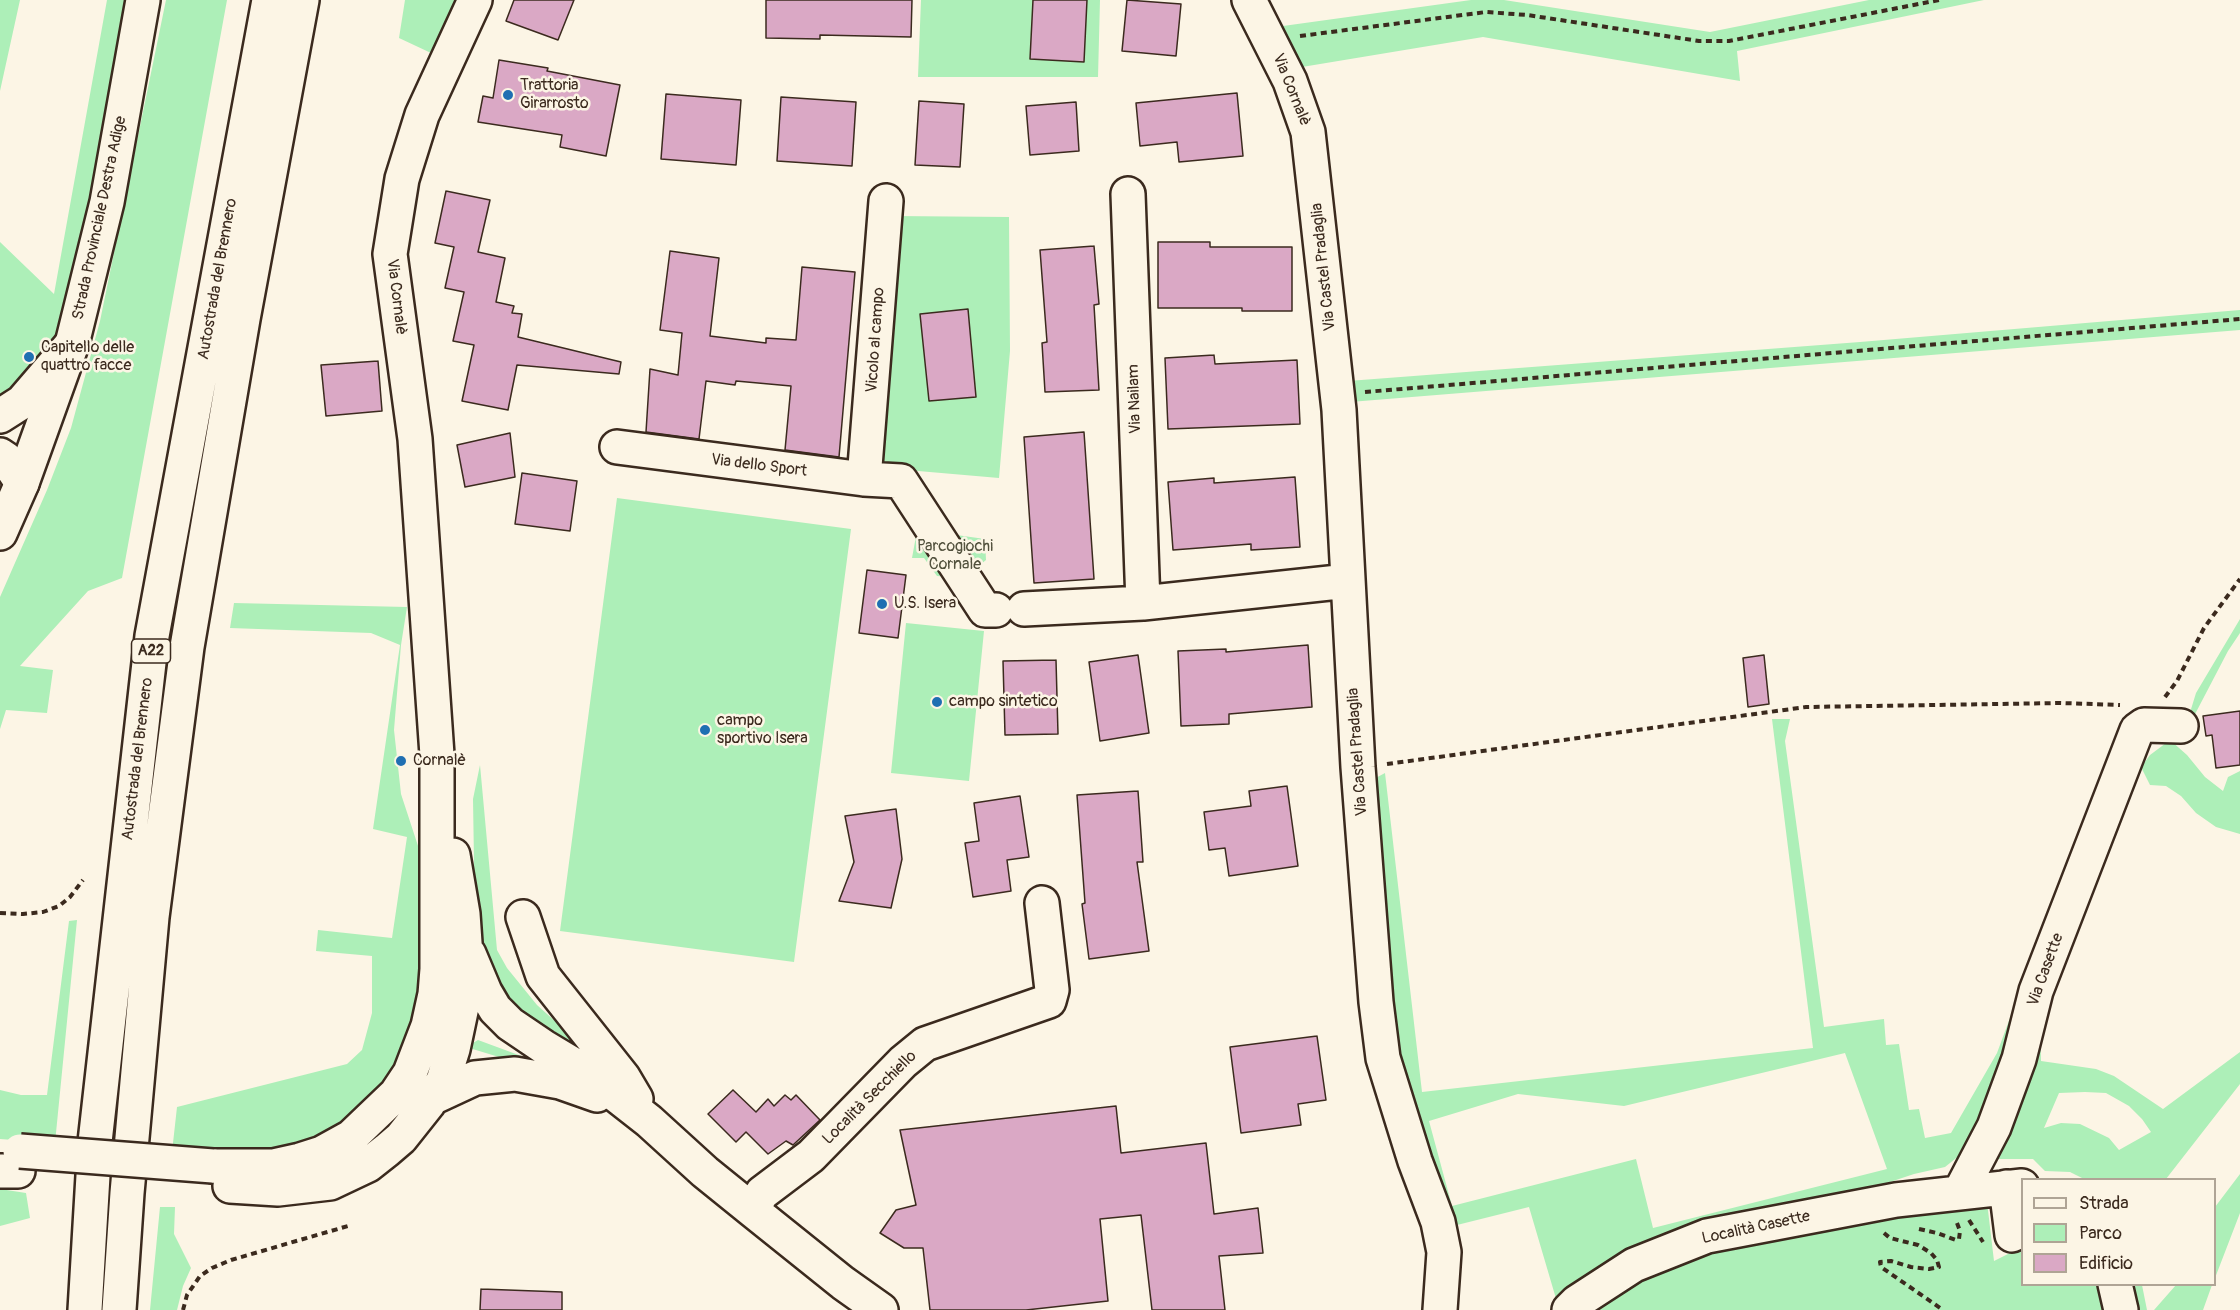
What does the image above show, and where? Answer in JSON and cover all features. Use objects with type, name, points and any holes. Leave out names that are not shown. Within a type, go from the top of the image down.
[{"type":"main road","name":"Strada Provinciale Destra Adige","points":[[0,532],[22,483],[72,344],[107,202],[143,0]]},
{"type":"main road","name":"Autostrada del Brennero","points":[[85,1310],[94,1142],[152,636],[269,0]]},
{"type":"main road","name":"Autostrada del Brennero","points":[[119,1310],[127,1193],[152,917],[187,647],[243,319],[302,0]]},
{"type":"main road","name":"Via Cornalè","points":[[437,755],[416,439],[390,254],[402,179],[422,114],[475,0]]},
{"type":"main road","name":"Via Cornalè","points":[[1249,0],[1290,81],[1308,132],[1315,185]]},
{"type":"main road","name":"Via Castel Pradaglia","points":[[1315,185],[1339,410],[1361,814],[1381,1047],[1414,1161],[1438,1222],[1444,1252],[1440,1310]]},
{"type":"main road","name":"Via Nailam","points":[[1128,194],[1143,603]]},
{"type":"main road","name":"Vicolo al campo","points":[[864,479],[886,201]]},
{"type":"main road","points":[[0,416],[22,402],[72,344]]},
{"type":"main road","name":"Via dello Sport","points":[[617,447],[864,479],[901,481],[985,610],[1143,603]]},
{"type":"main road","points":[[0,455],[6,459],[22,483]]},
{"type":"main road","points":[[1143,603],[1348,581]]},
{"type":"main road","name":"Via Casette","points":[[1962,1208],[2019,1059],[2036,991],[2137,729],[2145,725],[2181,726]]},
{"type":"main road","points":[[9,1160],[212,1176],[278,1189],[330,1183],[368,1165],[401,1138],[443,1081],[456,1038],[464,997],[463,914],[437,755]]},
{"type":"main road","points":[[410,1073],[428,1026],[435,994],[437,755]]},
{"type":"main road","name":"Località Secchiello","points":[[752,1210],[762,1193],[811,1156],[903,1062],[925,1044],[1049,1001],[1052,990],[1042,903]]},
{"type":"main road","points":[[523,917],[543,976],[623,1077],[649,1121]]},
{"type":"main road","points":[[465,944],[474,970],[495,1009],[518,1030],[589,1074],[649,1121],[705,1172],[752,1210],[843,1296],[881,1310]]},
{"type":"main road","points":[[435,994],[442,1018],[466,1050],[522,1075]]},
{"type":"main road","points":[[212,1176],[273,1166],[322,1153],[351,1137],[363,1127],[396,1094],[425,1055],[438,1044],[456,1038],[464,1032],[481,1029],[518,1030]]},
{"type":"main road","points":[[432,1098],[475,1078],[522,1075],[584,1089],[626,1106],[649,1121]]},
{"type":"main road","points":[[1962,1208],[2014,1186],[2012,1235]]},
{"type":"main road","name":"Località Casette","points":[[1569,1310],[1577,1302],[1634,1265],[1707,1236],[1896,1200],[1962,1208]]},
{"type":"main road","points":[[2115,1286],[2121,1310]]},
{"type":"path","points":[[1300,36],[1486,12],[1527,15],[1699,41],[1729,42],[1939,0]]},
{"type":"path","points":[[1361,392],[2240,319]]},
{"type":"path","points":[[2156,701],[2165,697],[2177,681],[2204,628],[2240,579]]},
{"type":"path","points":[[1380,765],[1806,707],[2061,703],[2124,705]]},
{"type":"path","points":[[0,913],[43,912],[58,906],[70,897],[83,880]]},
{"type":"path","points":[[1916,1228],[1959,1239],[1957,1220],[1962,1208]]},
{"type":"path","points":[[1962,1208],[1980,1239]]},
{"type":"path","points":[[183,1310],[187,1295],[200,1276],[212,1268],[231,1260],[348,1226]]},
{"type":"path","points":[[1893,1229],[1882,1231],[1890,1238],[1918,1245],[1937,1260],[1939,1267],[1929,1269],[1911,1267],[1891,1261],[1880,1262],[1881,1267],[1943,1310]]},
{"type":"green space","points":[[0,0],[20,0],[0,91]]},
{"type":"green space","points":[[107,0],[130,0],[108,121],[70,288],[52,350],[0,401],[0,242],[54,294]]},
{"type":"green space","points":[[166,0],[227,0],[122,578],[88,591],[20,666],[53,670],[47,713],[6,710],[0,729],[0,597],[47,490],[71,428],[100,321]]},
{"type":"green space","points":[[405,0],[456,0],[431,53],[399,38]]},
{"type":"green space","points":[[921,0],[1100,0],[1098,77],[918,77]]},
{"type":"green space","points":[[1471,0],[1504,0],[1710,32],[1869,0],[1984,0],[1737,51],[1740,81],[1483,37],[1302,67],[1283,26]]},
{"type":"green space","points":[[893,216],[1009,217],[1010,351],[999,478],[872,467]]},
{"type":"green space","points":[[2240,310],[2240,330],[1350,402],[1348,381],[1860,342]]},
{"type":"green space","name":"campo sportivo Isera","points":[[617,498],[851,529],[794,962],[560,931]]},
{"type":"green space","name":"Parcogiochi Cornale","points":[[921,509],[942,533],[985,539],[986,560],[964,578],[937,576],[924,558],[912,558]]},
{"type":"green space","points":[[234,603],[407,607],[401,645],[394,730],[401,794],[420,852],[421,968],[415,1020],[393,1071],[376,1095],[331,1132],[299,1146],[257,1154],[172,1152],[177,1107],[347,1064],[362,1050],[372,1013],[372,956],[316,951],[318,930],[392,938],[407,837],[373,829],[400,645],[371,633],[230,628]]},
{"type":"green space","points":[[2240,619],[2240,633],[2193,718],[2188,719],[2196,693]]},
{"type":"green space","name":"campo sintetico","points":[[906,623],[984,631],[969,781],[891,773]]},
{"type":"green space","points":[[1772,719],[1790,719],[1785,741],[1824,1027],[1884,1019],[1886,1045],[1899,1044],[1909,1110],[1919,1109],[1925,1138],[1951,1133],[1997,1053],[2024,980],[1995,1092],[1965,1151],[1945,1167],[1914,1174],[1872,1188],[1732,1216],[1557,1302],[1529,1207],[1449,1227],[1393,1054],[1370,781],[1385,773],[1422,1092],[1813,1048]],"holes":[[[1845,1053],[1887,1169],[1653,1228],[1636,1159],[1452,1206],[1429,1121],[1518,1094],[1624,1106]]]},
{"type":"green space","points":[[2170,740],[2187,755],[2205,777],[2223,791],[2228,777],[2240,771],[2240,834],[2216,827],[2196,813],[2181,796],[2166,786],[2150,785],[2141,767],[2150,755]]},
{"type":"green space","points":[[480,765],[497,950],[507,968],[537,1005],[595,1057],[563,1045],[515,1007],[488,969],[475,925],[473,799]]},
{"type":"green space","points":[[77,920],[55,1143],[0,1139],[0,1090],[21,1095],[47,1095],[69,921]]},
{"type":"green space","points":[[2040,1024],[2041,1061],[2096,1069],[2114,1076],[2163,1109],[2240,1052],[2240,1084],[2167,1178],[2082,1178],[2070,1172],[2045,1171],[2033,1159],[1991,1161]],"holes":[[[2059,1093],[2106,1093],[2129,1106],[2151,1132],[2119,1150],[2109,1138],[2080,1124],[2061,1123],[2044,1128]]]},
{"type":"green space","points":[[478,1040],[524,1057],[524,1060],[522,1064],[466,1047]]},
{"type":"green space","points":[[2240,1174],[2240,1213],[2216,1275],[2216,1206]]},
{"type":"green space","points":[[0,1189],[26,1193],[30,1218],[0,1226]]},
{"type":"green space","points":[[1987,1202],[1994,1261],[2021,1248],[2021,1286],[2102,1286],[2107,1310],[1584,1310],[1622,1283],[1716,1246]]},
{"type":"green space","points":[[160,1207],[175,1207],[174,1234],[191,1268],[183,1286],[177,1310],[150,1310]]},
{"type":"green space","points":[[2128,1286],[2142,1286],[2147,1310],[2134,1310]]},
{"type":"green space","points":[[2175,1286],[2212,1286],[2203,1310],[2154,1310]]},
{"type":"building","points":[[514,0],[574,0],[558,40],[506,21]]},
{"type":"building","points":[[766,0],[912,0],[911,37],[820,35],[820,39],[766,38]]},
{"type":"building","points":[[1033,0],[1087,0],[1084,62],[1030,59]]},
{"type":"building","points":[[1127,0],[1181,4],[1176,56],[1122,51]]},
{"type":"building","points":[[499,60],[548,68],[547,71],[620,85],[606,156],[560,147],[562,135],[478,122],[483,96],[493,98]]},
{"type":"building","points":[[1237,93],[1243,156],[1179,162],[1177,142],[1140,146],[1136,103]]},
{"type":"building","points":[[666,94],[741,100],[736,165],[661,159]]},
{"type":"building","points":[[781,97],[856,102],[852,166],[777,161]]},
{"type":"building","points":[[919,101],[964,104],[960,167],[915,165]]},
{"type":"building","points":[[1076,102],[1079,151],[1030,155],[1026,106]]},
{"type":"building","points":[[446,191],[490,200],[478,252],[505,258],[496,302],[514,306],[512,313],[522,314],[518,337],[621,362],[619,374],[517,365],[508,410],[462,401],[474,345],[453,341],[464,292],[445,288],[454,247],[435,243]]},
{"type":"building","points":[[1158,242],[1210,242],[1210,247],[1292,247],[1292,311],[1242,311],[1242,308],[1158,308]]},
{"type":"building","points":[[1094,246],[1099,304],[1094,305],[1099,390],[1045,392],[1042,343],[1047,342],[1040,250]]},
{"type":"building","points":[[670,251],[719,258],[710,336],[766,343],[766,338],[796,340],[802,267],[855,272],[839,457],[785,450],[791,386],[736,381],[735,385],[706,381],[699,439],[646,432],[650,369],[678,375],[682,333],[660,330]]},
{"type":"building","points":[[968,309],[976,397],[929,401],[920,314]]},
{"type":"building","points":[[1214,355],[1215,364],[1297,360],[1300,424],[1168,429],[1165,358]]},
{"type":"building","points":[[378,361],[382,411],[326,416],[321,365]]},
{"type":"building","points":[[1084,432],[1094,579],[1034,583],[1024,437]]},
{"type":"building","points":[[510,433],[515,477],[465,487],[457,445]]},
{"type":"building","points":[[522,473],[577,481],[570,531],[515,524]]},
{"type":"building","points":[[1295,477],[1300,547],[1251,550],[1251,544],[1173,550],[1168,482],[1214,478],[1214,483]]},
{"type":"building","name":"U.S. Isera","points":[[867,570],[906,575],[898,638],[859,633]]},
{"type":"building","points":[[1308,645],[1312,707],[1229,714],[1229,724],[1181,726],[1178,651],[1226,649],[1226,652]]},
{"type":"building","points":[[1138,655],[1149,733],[1100,741],[1089,662]]},
{"type":"building","points":[[1764,655],[1769,704],[1748,707],[1743,658]]},
{"type":"building","points":[[1056,660],[1058,734],[1005,735],[1003,661]]},
{"type":"building","points":[[2240,711],[2240,765],[2216,768],[2212,735],[2206,736],[2203,716]]},
{"type":"building","points":[[1287,786],[1298,866],[1229,876],[1225,848],[1209,850],[1204,812],[1251,806],[1249,791]]},
{"type":"building","points":[[1138,791],[1143,862],[1137,862],[1149,951],[1089,959],[1082,904],[1085,903],[1077,795]]},
{"type":"building","points":[[1020,796],[1029,857],[1007,860],[1011,891],[973,897],[965,843],[979,841],[974,803]]},
{"type":"building","points":[[896,809],[902,859],[891,908],[839,901],[854,862],[845,816]]},
{"type":"building","points":[[1317,1036],[1326,1100],[1298,1104],[1301,1125],[1241,1133],[1230,1047]]},
{"type":"building","points":[[733,1090],[756,1112],[768,1099],[774,1106],[785,1095],[791,1100],[796,1095],[820,1120],[793,1145],[786,1141],[768,1154],[746,1132],[736,1142],[708,1114]]},
{"type":"building","points":[[1116,1106],[1121,1153],[1206,1143],[1214,1214],[1258,1208],[1263,1253],[1219,1256],[1225,1310],[1152,1310],[1141,1215],[1100,1219],[1108,1301],[1026,1310],[930,1310],[923,1248],[904,1248],[880,1233],[896,1210],[916,1205],[900,1130]]},
{"type":"building","points":[[481,1289],[562,1292],[562,1310],[480,1310]]},
{"type":"place","name":"Trattoria Girarrosto","points":[[508,95]]},
{"type":"place","name":"Capitello delle quattro facce","points":[[29,357]]},
{"type":"place","name":"U.S. Isera","points":[[882,604]]},
{"type":"place","name":"campo sintetico","points":[[937,702]]},
{"type":"place","name":"campo sportivo Isera","points":[[705,730]]},
{"type":"place","name":"Cornalè","points":[[401,761]]}]
